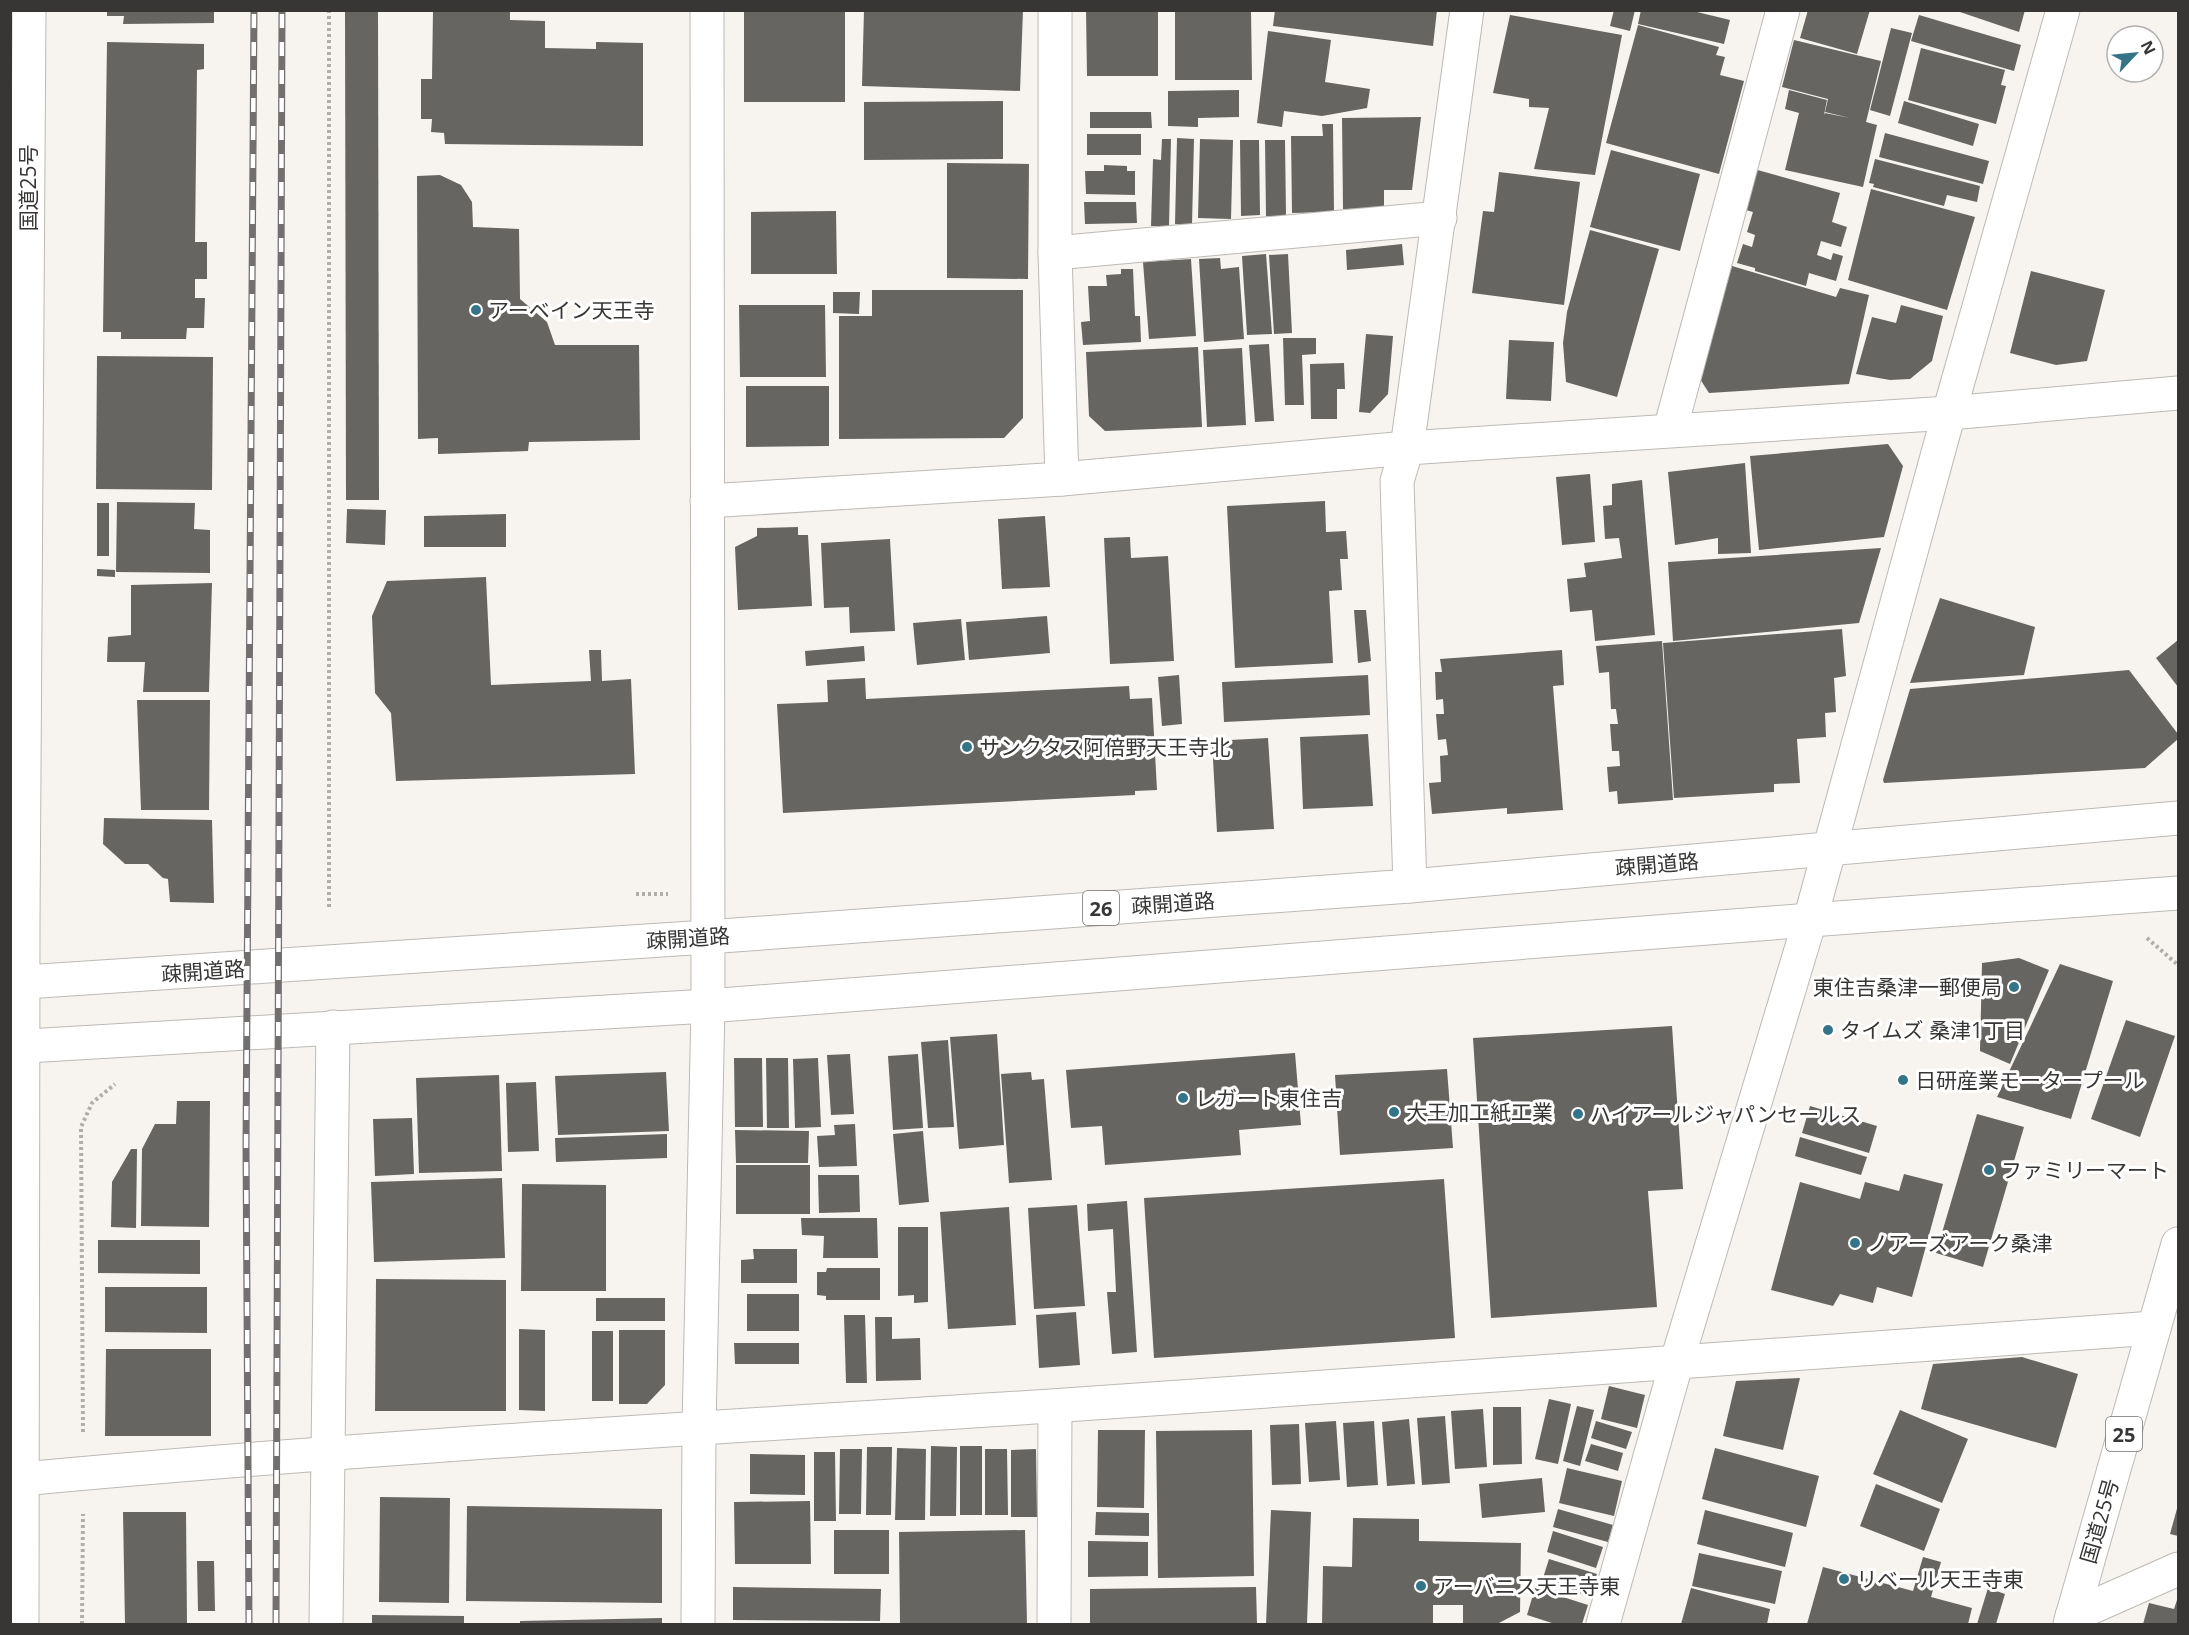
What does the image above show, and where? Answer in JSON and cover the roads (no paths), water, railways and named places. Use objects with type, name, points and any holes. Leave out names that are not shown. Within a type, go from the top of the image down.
[{"type":"main road","name":"国道25号","points":[[22,1624],[16,982],[29,10]]},
{"type":"main road","points":[[698,1624],[699,1428],[708,1006],[706,937],[707,10]]},
{"type":"main road","points":[[1055,10],[1055,253],[1062,479]]},
{"type":"main road","points":[[1410,886],[1397,481],[1407,448],[1467,10]]},
{"type":"main road","points":[[1670,430],[1783,10]]},
{"type":"main road","points":[[1603,1624],[1677,1361],[1810,920],[1949,413],[2063,10]]},
{"type":"main road","points":[[1055,253],[1440,218]]},
{"type":"main road","points":[[707,501],[1062,479],[1407,448],[1949,413],[2178,393]]},
{"type":"main road","name":"疎開道路","points":[[16,982],[706,937],[1410,886],[2178,818]]},
{"type":"main road","points":[[17,1046],[708,1006],[2178,893]]},
{"type":"main road","points":[[326,1624],[333,1027]]},
{"type":"main road","name":"国道25号","points":[[2071,1620],[2178,1244]]},
{"type":"main road","points":[[22,1479],[328,1453],[1055,1406],[2154,1328]]},
{"type":"main road","points":[[1054,1624],[1055,1406]]},
{"type":"main road","points":[[2071,1620],[2178,1569]]},
{"type":"railway","points":[[249,1624],[246,1145],[254,10]]},
{"type":"railway","points":[[276,1624],[282,10]]},
{"type":"place","name":"アーベイン天王寺","points":[[476,310]]},
{"type":"place","name":"サンクタス阿倍野天王寺北","points":[[967,747]]},
{"type":"place","name":"東住吉桑津一郵便局","points":[[2014,987]]},
{"type":"place","name":"タイムズ 桑津1丁目","points":[[1828,1030]]},
{"type":"place","name":"日研産業モータープール","points":[[1903,1080]]},
{"type":"place","name":"レガート東住吉","points":[[1183,1098]]},
{"type":"place","name":"大王加工紙工業","points":[[1394,1112]]},
{"type":"place","name":"ハイアールジャパンセールス","points":[[1578,1114]]},
{"type":"place","name":"ファミリーマート","points":[[1989,1170]]},
{"type":"place","name":"ノアーズアーク桑津","points":[[1855,1243]]},
{"type":"place","name":"リベール天王寺東","points":[[1844,1579]]},
{"type":"place","name":"アーバニス天王寺東","points":[[1421,1586]]}]
